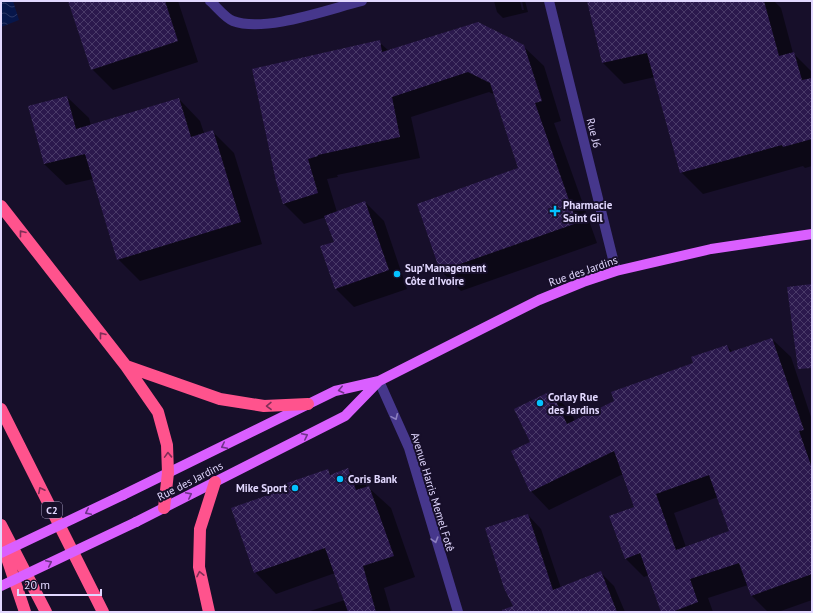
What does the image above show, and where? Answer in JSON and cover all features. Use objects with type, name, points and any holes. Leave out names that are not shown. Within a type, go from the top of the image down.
[{"type":"highway","points":[[1,206],[126,366],[158,412],[167,445],[168,473],[164,508]]},
{"type":"highway","points":[[126,366],[220,399],[264,406],[308,404]]},
{"type":"highway","name":"C2","points":[[1,409],[103,612]]},
{"type":"highway","points":[[209,612],[199,567],[200,529],[214,482]]},
{"type":"highway","points":[[1,525],[46,612]]},
{"type":"highway","points":[[1,539],[25,612]]},
{"type":"main road","name":"Rue des Jardins","points":[[1,553],[335,391],[380,381],[539,300],[616,271],[711,249],[812,234]]},
{"type":"main road","name":"Rue des Jardins","points":[[1,586],[136,522],[345,416],[380,381]]},
{"type":"street","points":[[210,1],[232,21],[252,26],[274,24],[362,1]]},
{"type":"street","name":"Rue J6","points":[[549,1],[616,271]]},
{"type":"street","name":"Avenue Harris Memel Fotê","points":[[380,381],[409,448],[458,612]]},
{"type":"water","points":[[1,1],[13,1],[19,20],[1,27]]},
{"type":"building","points":[[68,1],[165,1],[178,41],[91,70]]},
{"type":"building","points":[[587,1],[764,1],[779,56],[794,52],[802,80],[812,78],[812,139],[783,147],[782,145],[680,173],[647,53],[602,63]]},
{"type":"building","points":[[478,22],[524,45],[542,101],[535,103],[577,223],[440,271],[417,204],[518,168],[490,83],[468,72],[392,97],[400,137],[318,155],[308,159],[318,193],[283,204],[276,181],[252,69],[380,40],[382,52]]},
{"type":"building","points":[[67,96],[76,129],[179,98],[191,137],[213,130],[241,222],[117,260],[85,154],[44,164],[28,106]]},
{"type":"building","points":[[365,201],[389,270],[335,289],[320,246],[334,242],[324,216]]},
{"type":"building","points":[[812,284],[812,368],[798,369],[787,287]]},
{"type":"building","points":[[772,338],[804,430],[799,431],[812,468],[812,574],[751,596],[739,563],[690,579],[698,602],[672,612],[661,612],[640,553],[625,559],[609,516],[634,507],[614,451],[530,492],[511,451],[530,442],[514,409],[551,391],[567,424],[614,401],[611,392],[693,363],[691,357],[727,345],[730,352]],"holes":[[[709,475],[729,531],[676,550],[656,494]]]},
{"type":"building","points":[[348,468],[356,490],[369,486],[394,556],[363,566],[376,612],[348,612],[325,548],[254,573],[231,508],[285,489],[284,484],[328,469],[330,475]]},
{"type":"building","points":[[528,514],[553,590],[601,571],[617,612],[502,612],[502,610],[513,606],[504,588],[485,528]]},
{"type":"place","name":"Pharmacie Saint Gil","points":[[555,211]]},
{"type":"place","name":"Sup'Management Côte d'Ivoire","points":[[397,274]]},
{"type":"place","name":"Corlay Rue des Jardins","points":[[540,403]]},
{"type":"place","name":"Coris Bank","points":[[340,479]]},
{"type":"place","name":"Mike Sport","points":[[295,488]]}]
